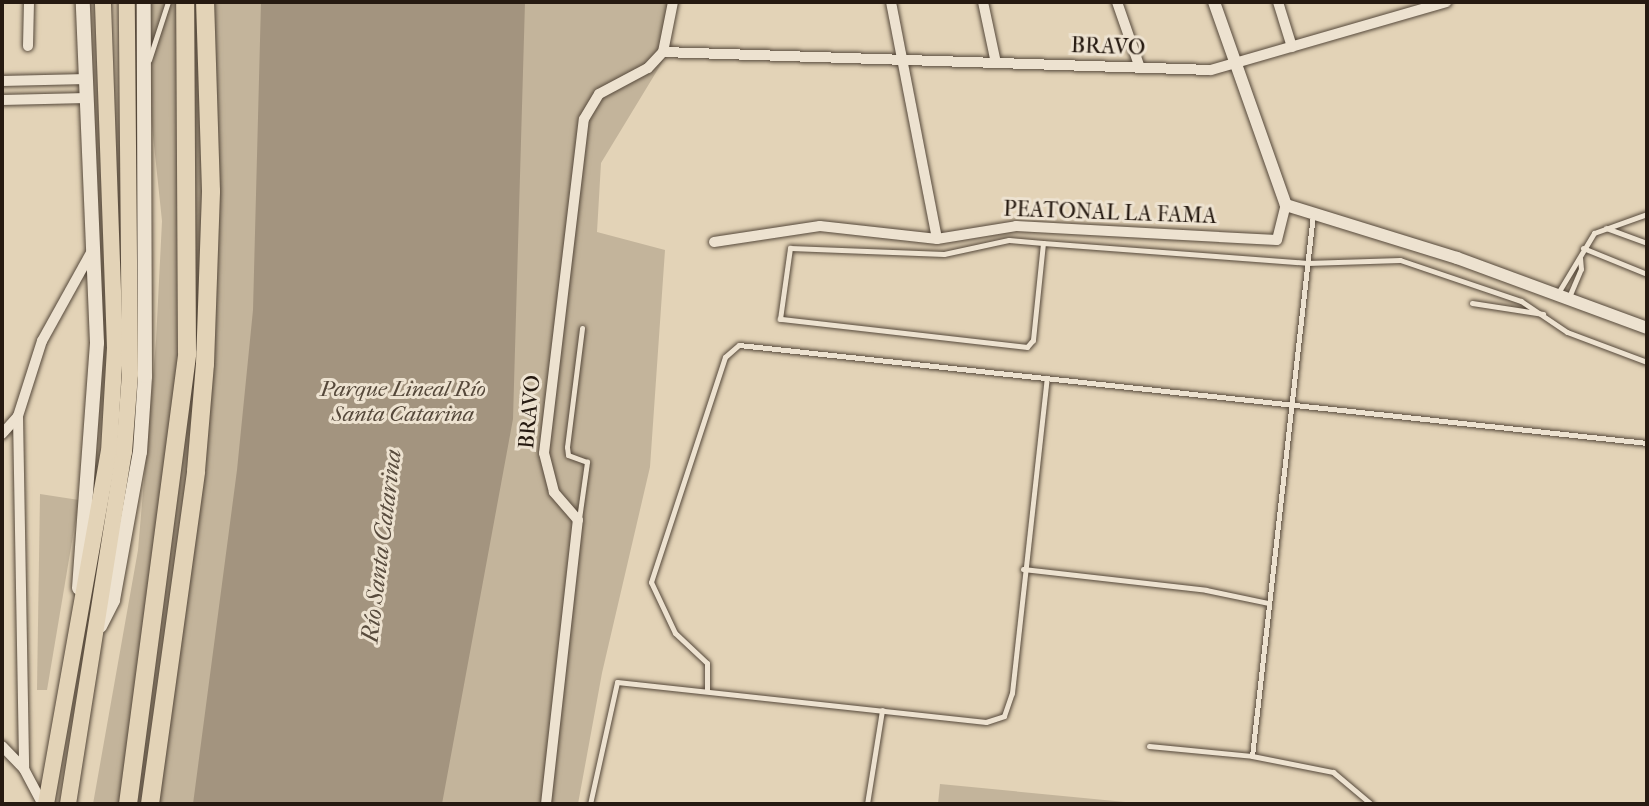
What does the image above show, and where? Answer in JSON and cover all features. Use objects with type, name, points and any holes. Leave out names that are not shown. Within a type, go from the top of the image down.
[{"type":"highway","points":[[128,804],[187,353],[185,2]]},
{"type":"highway","points":[[150,804],[196,471],[205,364],[211,191],[205,2]]},
{"type":"main road","points":[[78,628],[96,400],[94,246],[83,2]]},
{"type":"main road","points":[[44,804],[88,583],[109,452],[115,348],[103,2]]},
{"type":"main road","points":[[68,804],[100,626],[130,374],[127,2]]},
{"type":"main road","points":[[100,626],[113,600],[140,452],[145,376],[144,2]]},
{"type":"street","points":[[28,46],[29,2]]},
{"type":"street","points":[[663,52],[673,2]]},
{"type":"street","points":[[891,2],[937,239]]},
{"type":"street","points":[[983,2],[996,63]]},
{"type":"street","points":[[1117,2],[1140,68]]},
{"type":"street","points":[[1214,2],[1233,66],[1286,205],[1563,296],[1647,328]]},
{"type":"street","points":[[1278,2],[1292,47]]},
{"type":"street","name":"BRAVO","points":[[578,520],[554,492],[544,453],[584,119],[599,94],[648,68],[663,52],[1140,68],[1233,66],[1446,2]]},
{"type":"street","points":[[2,81],[87,79]]},
{"type":"street","points":[[2,100],[87,98]]},
{"type":"street","name":"PEATONAL LA FAMA","points":[[714,242],[819,226],[937,239],[1016,226],[1277,240],[1286,205]]},
{"type":"street","points":[[24,769],[18,416],[42,341],[94,246]]},
{"type":"street","points":[[2,434],[18,416]]},
{"type":"street","points":[[546,804],[578,520]]},
{"type":"street","points":[[2,746],[24,769],[44,804]]},
{"type":"lane","points":[[143,75],[167,17],[168,2]]},
{"type":"lane","points":[[1252,756],[1289,405],[1313,214]]},
{"type":"lane","points":[[1563,296],[1592,234],[1647,214]]},
{"type":"lane","points":[[1605,228],[1647,243]]},
{"type":"lane","points":[[1043,243],[1030,345],[784,322],[779,314],[790,248],[944,254],[1009,240],[1307,263],[1400,260],[1462,277],[1544,314],[1567,332],[1647,362]]},
{"type":"lane","points":[[1583,248],[1647,274]]},
{"type":"lane","points":[[1563,296],[1581,269],[1579,257]]},
{"type":"lane","points":[[1472,303],[1544,314]]},
{"type":"lane","points":[[578,520],[587,462],[568,455],[567,447],[582,328]]},
{"type":"lane","points":[[707,691],[707,663],[675,633],[651,582],[730,348],[748,345],[1647,443]]},
{"type":"lane","points":[[590,804],[615,684],[707,691],[986,722],[1004,716],[1012,693],[1023,569],[1047,378]]},
{"type":"lane","points":[[1023,569],[1206,590],[1268,603]]},
{"type":"lane","points":[[867,804],[882,710]]},
{"type":"lane","points":[[1149,746],[1252,756],[1333,772],[1371,804]]},
{"type":"green space","name":"Parque Lineal Río Santa Catarina","points":[[139,2],[667,2],[666,56],[601,163],[597,232],[665,250],[650,467],[602,673],[578,804],[93,804],[138,550],[156,341],[162,221]]},
{"type":"green space","points":[[40,494],[79,500],[47,690],[37,690]]},
{"type":"green space","points":[[940,784],[1146,804],[938,804]]},
{"type":"water","name":"Río Santa Catarina","points":[[261,2],[525,2],[513,419],[442,804],[193,804],[237,470],[253,310]]}]
